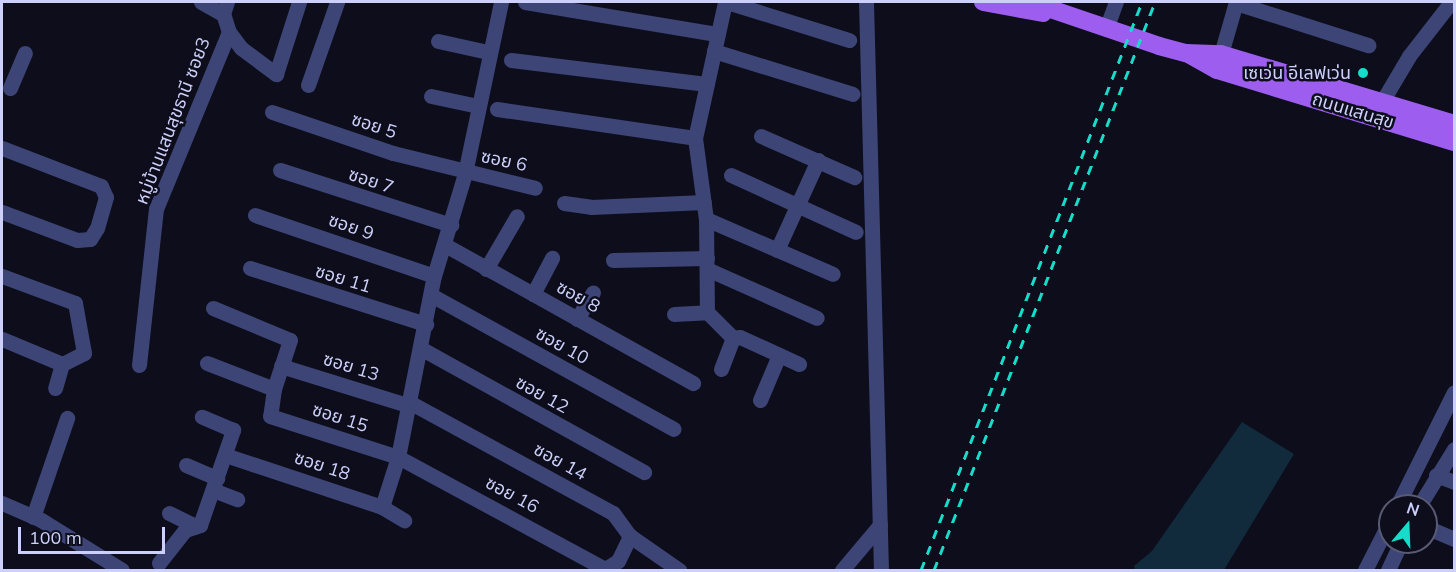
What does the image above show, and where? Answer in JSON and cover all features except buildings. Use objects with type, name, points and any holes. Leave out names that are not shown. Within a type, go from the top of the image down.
[{"type":"main road","name":"ถนนแสนสุข","points":[[982,2],[1086,21]]},
{"type":"main road","name":"ถนนแสนสุข","points":[[1030,2],[1106,29],[1186,53],[1217,70],[1377,109],[1455,124]]},
{"type":"main road","name":"ถนนแสนสุข","points":[[1186,53],[1221,54],[1377,109],[1455,142]]},
{"type":"street","points":[[201,2],[225,8]]},
{"type":"street","points":[[229,32],[241,48],[276,74],[299,2]]},
{"type":"street","points":[[308,85],[337,2]]},
{"type":"street","points":[[382,507],[398,457],[422,349],[434,276],[465,172],[488,52],[501,2]]},
{"type":"street","points":[[525,2],[716,34]]},
{"type":"street","points":[[733,338],[707,312],[706,219],[695,138],[716,34],[726,2],[849,40]]},
{"type":"street","points":[[866,2],[881,570]]},
{"type":"street","points":[[1106,29],[1116,2]]},
{"type":"street","points":[[1221,54],[1236,2],[1368,45]]},
{"type":"street","points":[[1377,109],[1409,56],[1451,2]]},
{"type":"street","name":"หมู่บ้านแสนสุขธานี ซอย3","points":[[139,365],[156,208],[229,32],[225,8]]},
{"type":"street","points":[[438,41],[488,52]]},
{"type":"street","points":[[714,51],[853,94]]},
{"type":"street","points":[[25,52],[6,87],[26,90]]},
{"type":"street","points":[[511,60],[706,84]]},
{"type":"street","points":[[431,96],[478,106]]},
{"type":"street","points":[[497,109],[695,138]]},
{"type":"street","name":"ซอย 5","points":[[272,112],[393,153],[465,172]]},
{"type":"street","points":[[761,136],[854,177]]},
{"type":"street","points":[[2,148],[101,186],[106,197],[97,228],[90,239],[77,240],[2,212]]},
{"type":"street","points":[[777,250],[818,160]]},
{"type":"street","name":"ซอย 7","points":[[280,170],[451,225]]},
{"type":"street","name":"ซอย 6","points":[[465,172],[535,188]]},
{"type":"street","points":[[731,175],[856,232]]},
{"type":"street","points":[[564,203],[591,207],[704,202]]},
{"type":"street","name":"ซอย 9","points":[[255,215],[434,276]]},
{"type":"street","points":[[486,268],[517,216]]},
{"type":"street","points":[[706,219],[833,274]]},
{"type":"street","name":"ซอย 8","points":[[445,245],[693,383]]},
{"type":"street","points":[[533,294],[552,258]]},
{"type":"street","points":[[613,260],[707,264],[817,318]]},
{"type":"street","name":"ซอย 11","points":[[250,268],[426,324]]},
{"type":"street","points":[[2,276],[75,303],[84,353],[62,364],[55,388]]},
{"type":"street","points":[[577,319],[593,292]]},
{"type":"street","name":"ซอย 10","points":[[431,296],[674,429]]},
{"type":"street","points":[[207,363],[274,389],[291,340],[213,308]]},
{"type":"street","points":[[674,314],[707,312]]},
{"type":"street","points":[[733,338],[740,337],[799,364]]},
{"type":"street","points":[[721,369],[733,338]]},
{"type":"street","points":[[2,339],[62,364]]},
{"type":"street","name":"ซอย 12","points":[[422,349],[644,472]]},
{"type":"street","points":[[760,400],[779,355]]},
{"type":"street","name":"ซอย 13","points":[[281,366],[410,404]]},
{"type":"street","name":"ซอย 15","points":[[274,389],[270,416],[398,457]]},
{"type":"street","points":[[1403,494],[1455,392]]},
{"type":"street","name":"ซอย 14","points":[[410,404],[613,513],[630,536],[678,570]]},
{"type":"street","points":[[159,563],[185,530],[200,525],[233,430],[202,417]]},
{"type":"street","points":[[33,517],[67,418]]},
{"type":"street","points":[[1426,494],[1455,449]]},
{"type":"street","name":"ซอย 18","points":[[225,455],[382,507],[405,520]]},
{"type":"street","name":"ซอย 16","points":[[398,457],[606,570],[618,561],[630,536]]},
{"type":"street","points":[[186,465],[237,499]]},
{"type":"street","points":[[1436,475],[1455,482]]},
{"type":"street","points":[[2,503],[33,517],[122,570]]},
{"type":"street","points":[[169,513],[196,526]]},
{"type":"street","points":[[842,570],[880,525]]},
{"type":"street","points":[[1438,532],[1455,539]]},
{"type":"street","points":[[1365,570],[1378,545]]},
{"type":"street","points":[[1388,570],[1395,554]]},
{"type":"water","points":[[1242,422],[1294,454],[1224,570],[1135,570],[1134,566],[1152,551]]},
{"type":"railway","points":[[921,570],[1142,2]]},
{"type":"railway","points":[[934,570],[1155,2]]},
{"type":"place","name":"เซเว่น อีเลฟเว่น","points":[[1363,73]]}]
